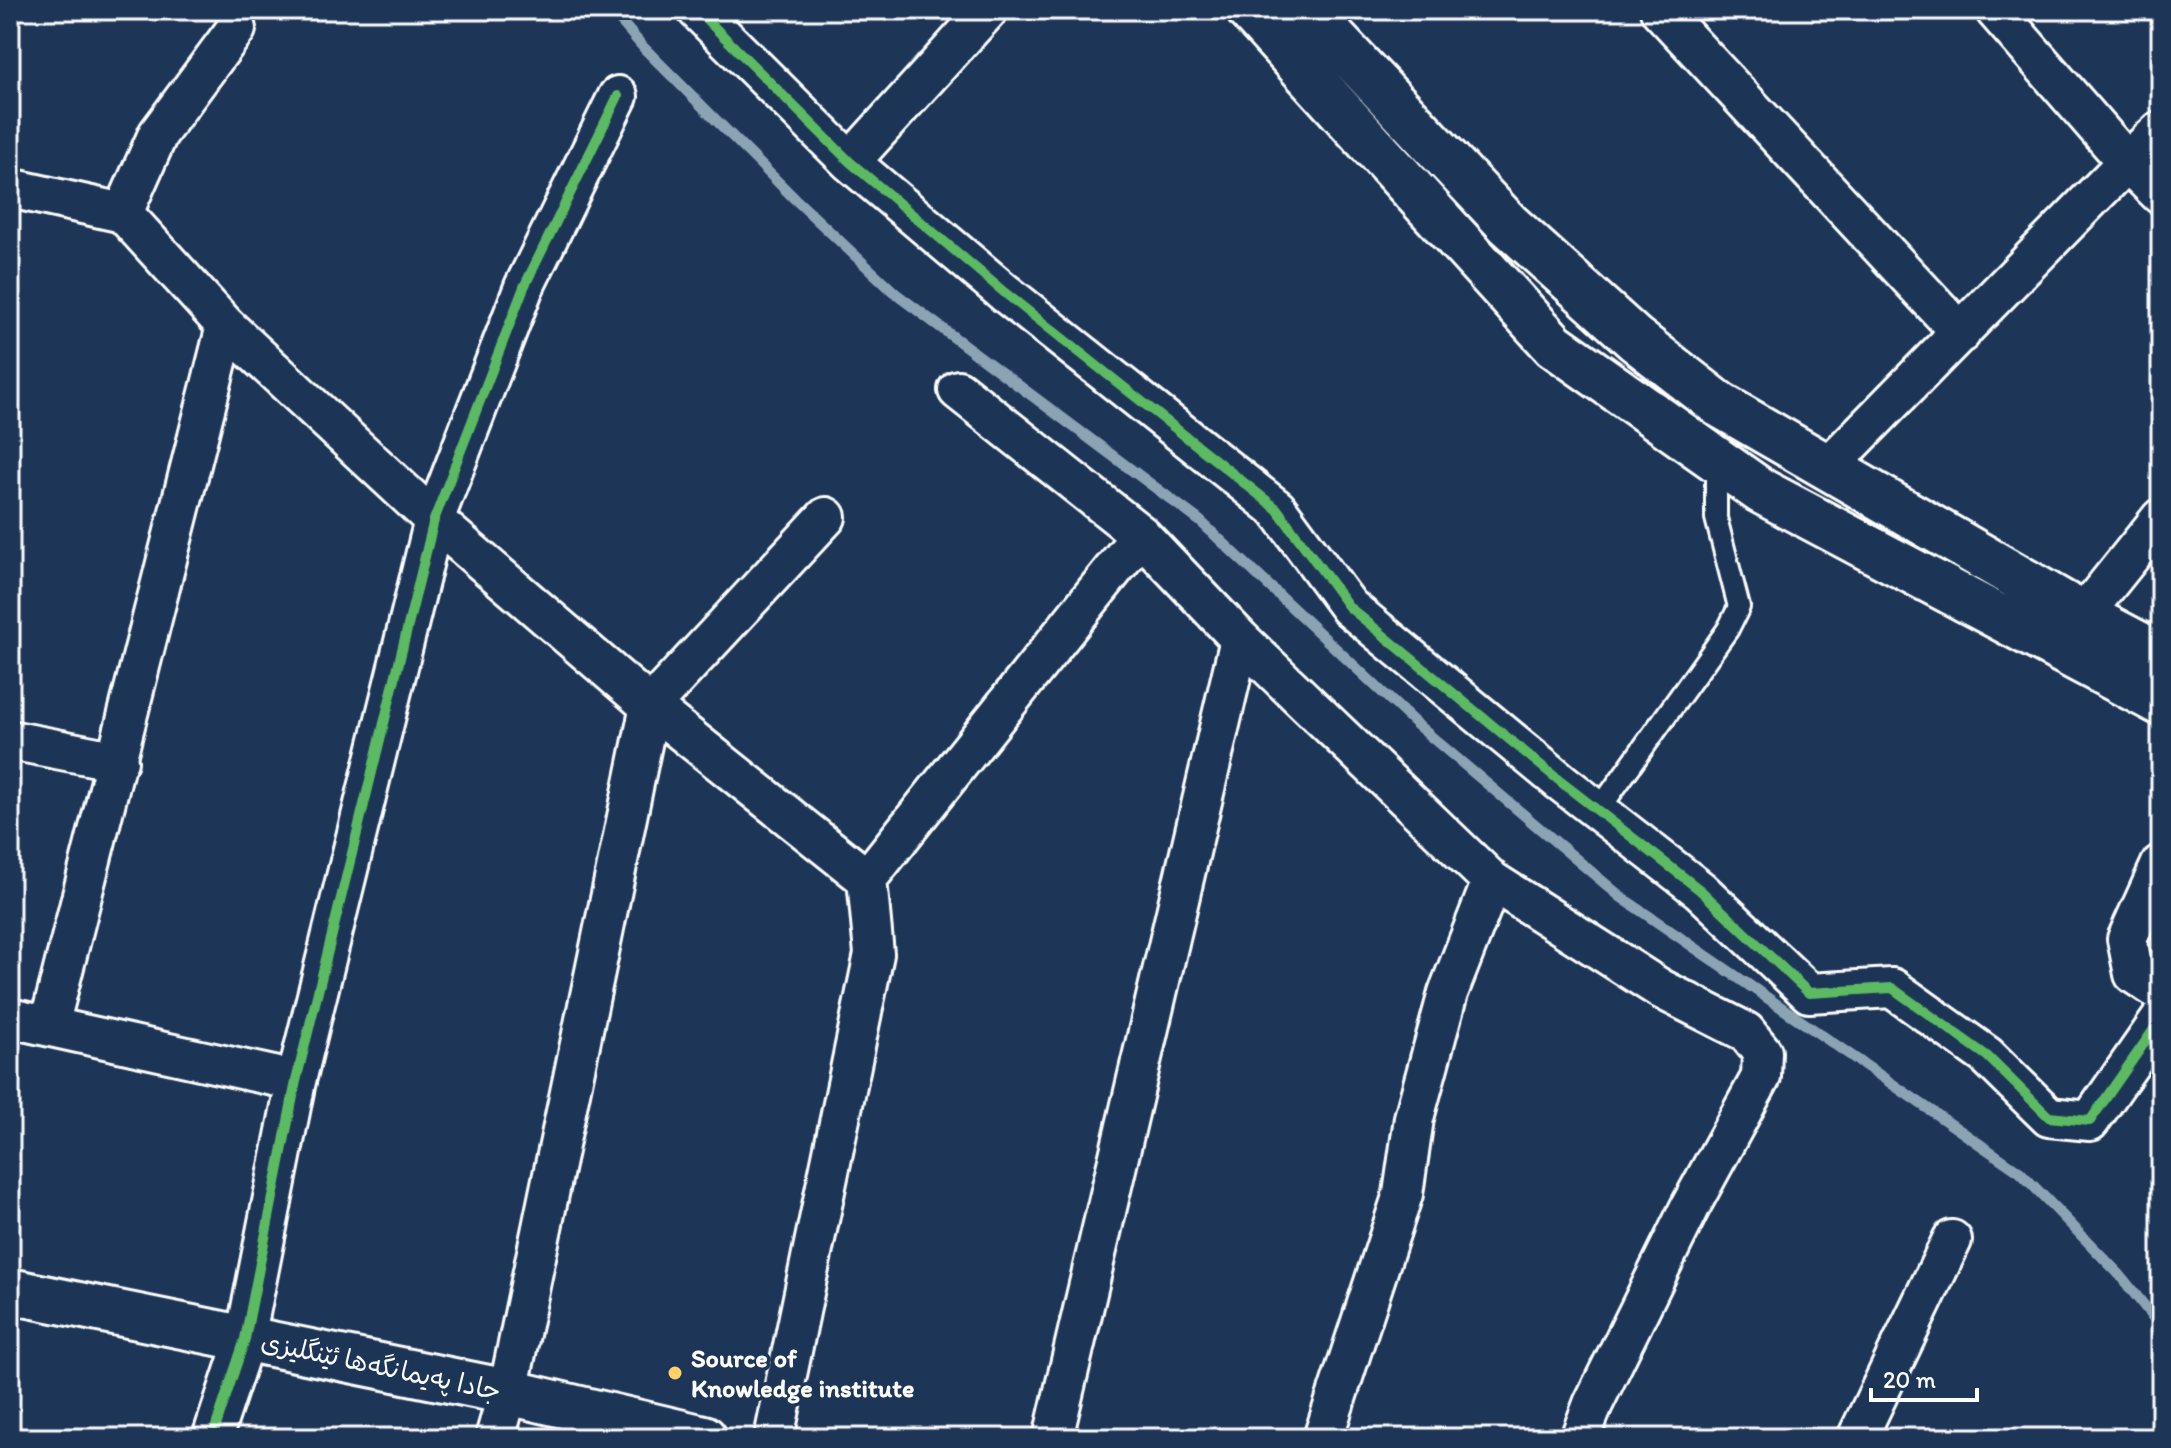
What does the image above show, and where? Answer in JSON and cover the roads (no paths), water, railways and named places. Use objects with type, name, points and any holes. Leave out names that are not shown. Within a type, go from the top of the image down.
[{"type":"main road","points":[[1249,10],[1554,345],[1761,491],[2161,703]]},
{"type":"main road","points":[[1307,10],[1508,224],[1635,339],[1720,405],[2083,615],[2161,656]]},
{"type":"main road","name":"جادا په‌يمانگه‌ها ئێنگليزى","points":[[10,1291],[508,1392],[704,1438]]},
{"type":"street","points":[[697,10],[850,162],[1005,293],[1277,509],[1349,607],[1598,811],[1700,890],[1809,993],[1892,988],[1987,1056],[2049,1117],[2090,1121],[2161,1019]]},
{"type":"street","points":[[850,162],[988,10]]},
{"type":"street","points":[[1660,10],[1961,333]]},
{"type":"street","points":[[1995,10],[2127,162],[2161,195]]},
{"type":"street","points":[[123,213],[158,134],[236,29]]},
{"type":"street","points":[[212,1438],[245,1339],[296,1081],[434,520],[524,287],[618,96]]},
{"type":"street","points":[[1827,468],[2161,130]]},
{"type":"street","points":[[10,188],[123,213],[226,326],[434,520],[650,706],[867,879]]},
{"type":"street","points":[[49,1026],[226,326]]},
{"type":"street","points":[[958,390],[1141,535],[1240,639],[1492,881],[1661,989],[1746,1032],[1762,1052],[1761,1077],[1690,1207],[1593,1404],[1580,1438]]},
{"type":"street","points":[[495,1438],[508,1392],[650,706],[826,517]]},
{"type":"street","points":[[2083,615],[2161,518]]},
{"type":"street","points":[[774,1438],[874,954],[867,879],[1141,535]]},
{"type":"street","points":[[1053,1438],[1240,639]]},
{"type":"street","points":[[10,740],[118,761]]},
{"type":"street","points":[[2161,864],[2127,939],[2134,974],[2161,992]]},
{"type":"street","points":[[1323,1438],[1403,1194],[1414,1118],[1448,993],[1492,881]]},
{"type":"street","points":[[10,1018],[296,1081]]},
{"type":"street","points":[[1857,1438],[1952,1240]]},
{"type":"lane","points":[[1598,811],[1728,629],[1739,607],[1716,518],[1716,459]]},
{"type":"waterway","points":[[611,10],[644,48],[795,199],[896,294],[1200,521],[1415,723],[1621,897],[2020,1172],[2119,1274],[2161,1327]]},
{"type":"place","name":"Source of Knowledge institute","points":[[675,1373]]}]
